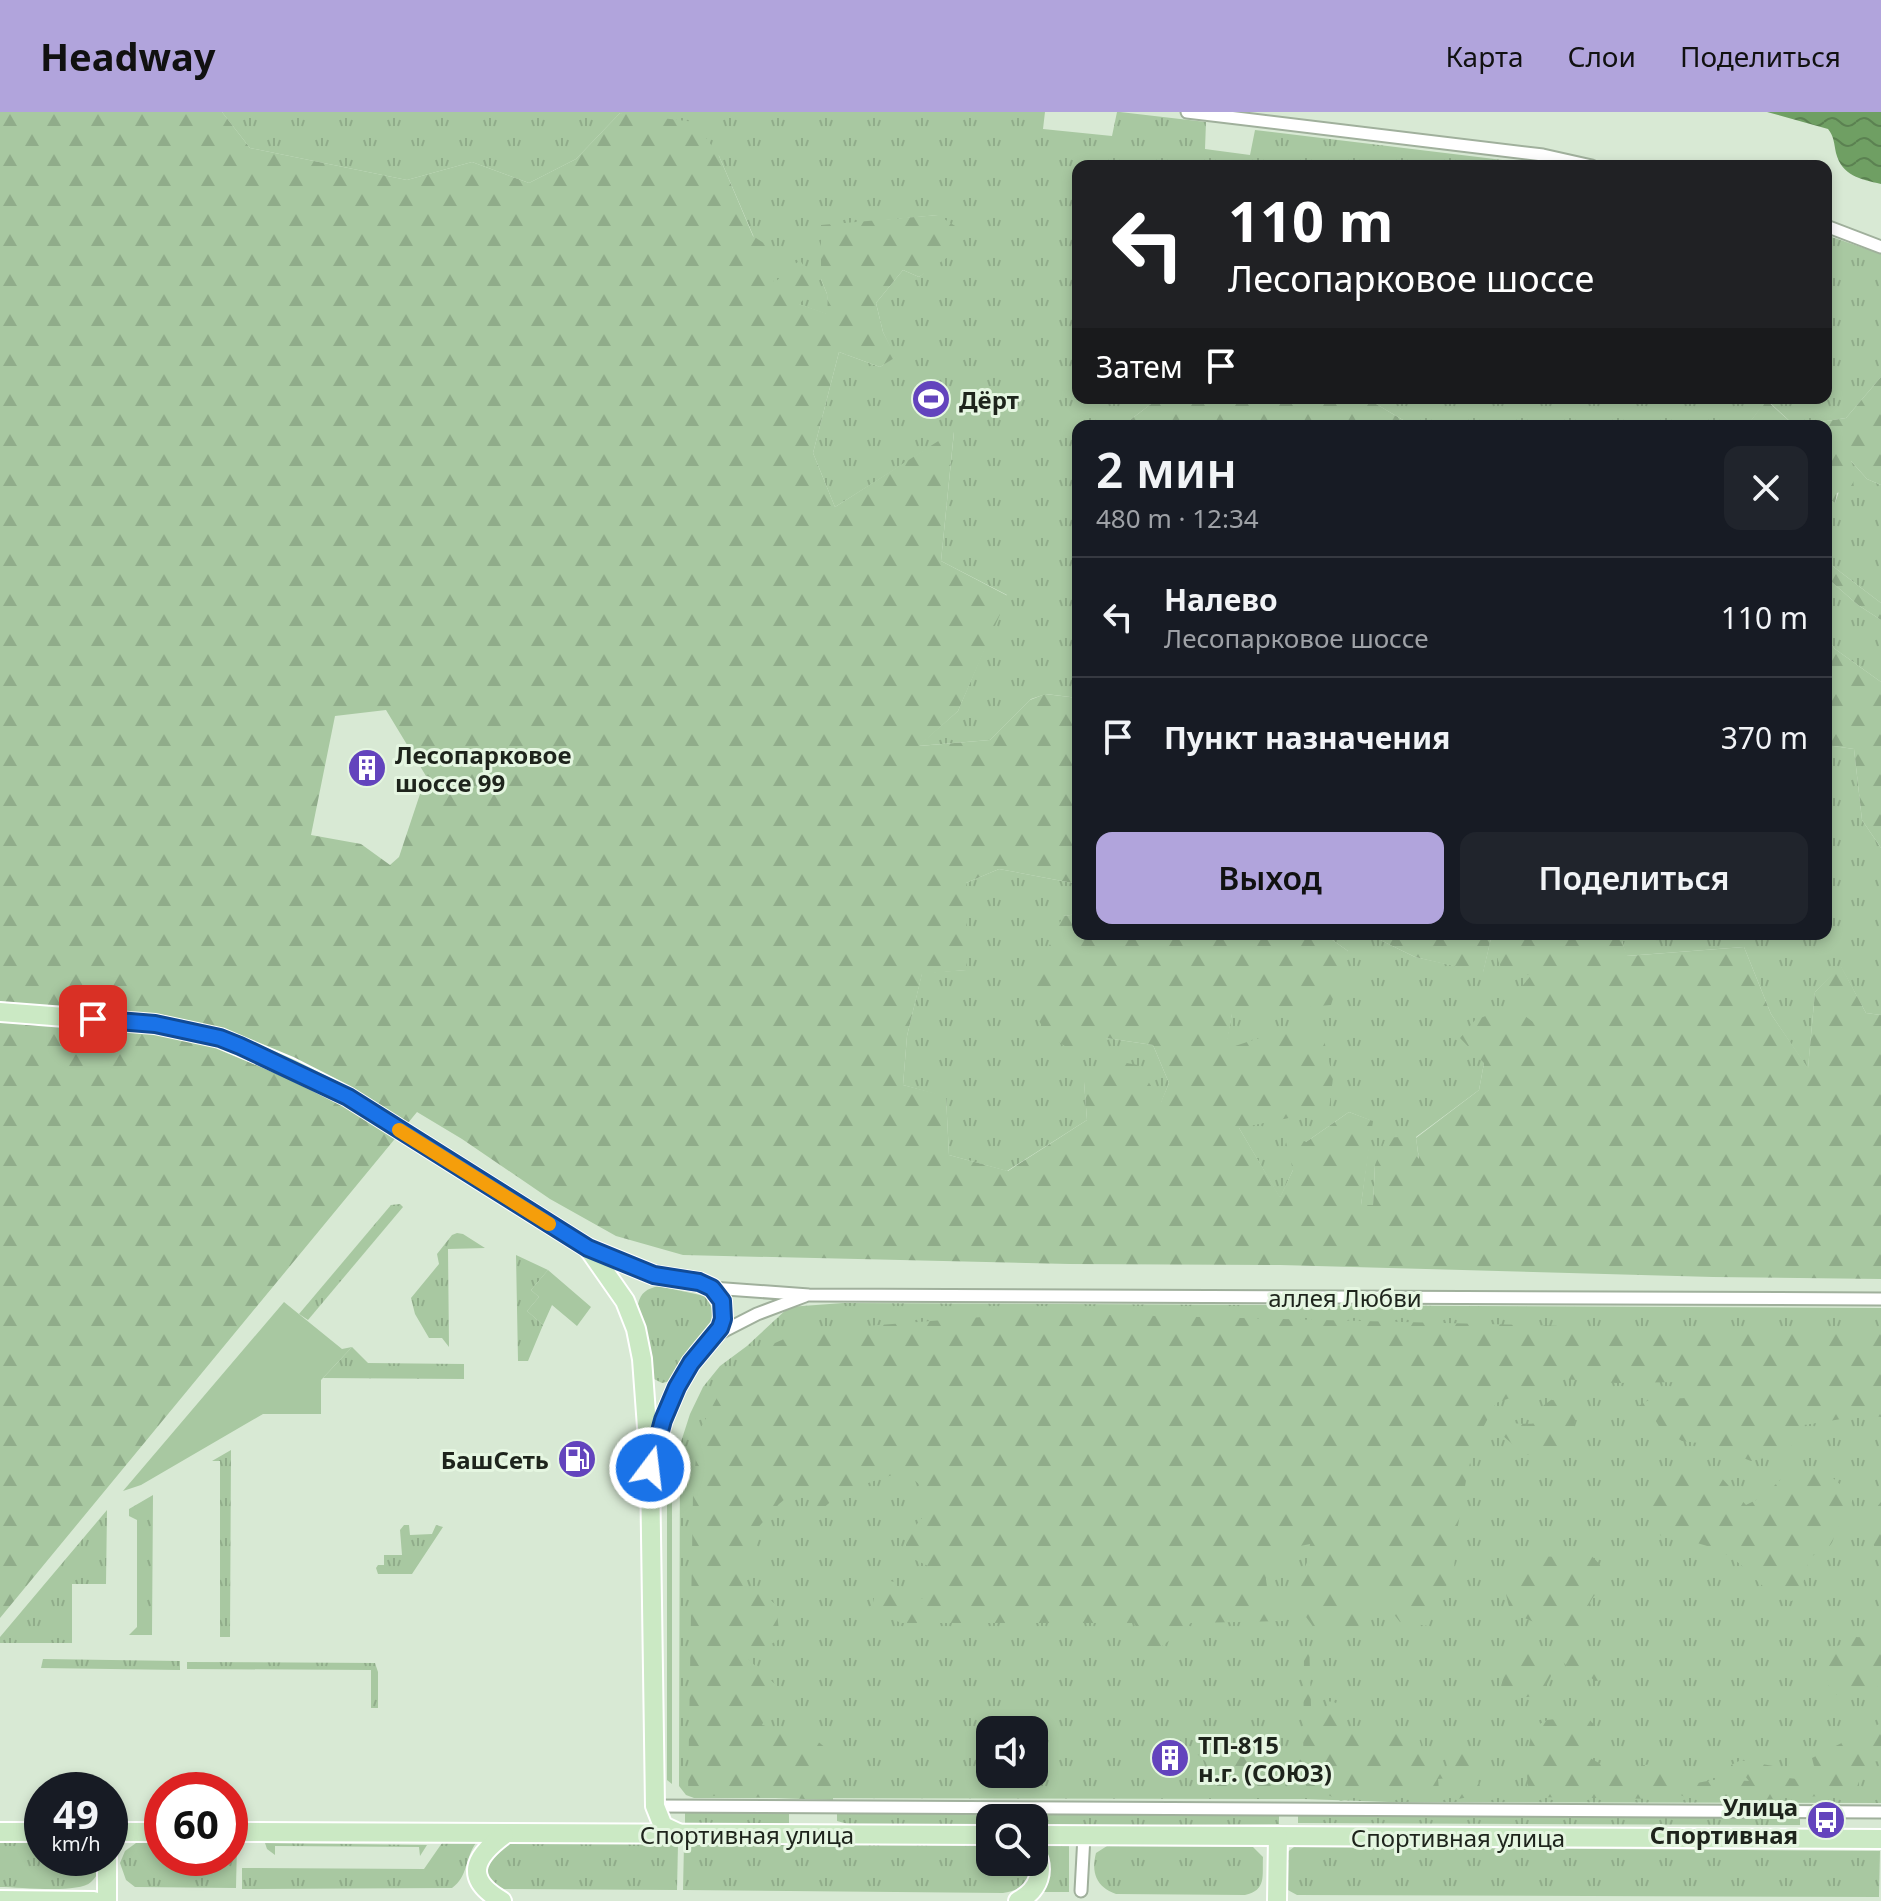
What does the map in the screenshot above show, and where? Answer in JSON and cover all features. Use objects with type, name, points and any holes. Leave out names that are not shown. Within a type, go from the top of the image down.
[{"type":"main road","points":[[0,1012],[155,1024],[220,1038],[291,1068],[348,1097],[588,1248],[654,1275],[699,1282],[712,1288],[722,1301],[724,1310],[720,1328],[697,1355],[677,1387],[663,1420],[650,1468]]},
{"type":"main road","points":[[588,1248],[625,1301],[636,1329],[644,1379],[650,1468],[655,1806],[663,1826],[681,1834]]},
{"type":"main road","points":[[625,1301],[629,1286],[634,1281],[654,1275]]},
{"type":"main road","points":[[644,1379],[653,1391],[670,1392],[677,1387]]},
{"type":"main road","points":[[624,1834],[643,1824],[655,1806]]},
{"type":"main road","points":[[0,1832],[24,1832]]},
{"type":"main road","name":"Спортивная улица","points":[[248,1832],[976,1835]]},
{"type":"main road","points":[[502,1901],[481,1887],[477,1874],[483,1854],[504,1835]]},
{"type":"main road","name":"Спортивная улица","points":[[1048,1835],[1881,1839]]},
{"type":"main road","points":[[1277,1901],[1278,1836]]},
{"type":"main road","points":[[107,1876],[107,1901]]},
{"type":"main road","points":[[1018,1901],[1026,1897],[1038,1882],[1039,1876]]},
{"type":"main road","points":[[0,1900],[94,1901]]},
{"type":"street","points":[[1187,112],[1565,160]]},
{"type":"street","points":[[1832,228],[1881,247]]},
{"type":"street","name":"аллея Любви","points":[[712,1288],[809,1295],[1881,1299]]},
{"type":"street","name":"аллея Любви","points":[[715,1335],[757,1314],[809,1295]]},
{"type":"street","points":[[655,1806],[1881,1812]]},
{"type":"street","points":[[1081,1891],[1084,1836]]},
{"type":"green space","points":[[0,112],[222,112],[250,148],[407,180],[472,162],[529,183],[576,159],[620,113],[695,122],[719,156],[753,236],[768,246],[774,283],[800,260],[817,287],[799,304],[828,314],[827,294],[821,279],[821,225],[938,215],[963,231],[961,248],[919,277],[903,270],[876,303],[883,332],[896,357],[880,367],[839,352],[813,453],[835,507],[954,431],[941,561],[1008,596],[958,711],[919,746],[990,740],[1030,700],[1045,694],[1072,697],[1072,883],[999,869],[966,883],[966,970],[922,974],[907,1036],[903,1085],[946,1096],[949,1155],[1008,1171],[1087,1120],[1084,1082],[1109,1060],[1138,1065],[1161,1102],[1169,1083],[1153,1045],[1106,1038],[1081,1057],[1047,1034],[1025,998],[1063,916],[1072,915],[1072,940],[1332,940],[1348,951],[1331,1005],[1232,1014],[1226,1049],[1295,1026],[1323,1036],[1333,1078],[1329,1110],[1239,1128],[1280,1197],[1293,1170],[1283,1130],[1306,1142],[1349,1112],[1373,1121],[1361,1205],[1373,1205],[1375,1165],[1386,1138],[1399,1137],[1419,1159],[1416,1138],[1479,1090],[1484,1063],[1460,1038],[1475,1020],[1512,1006],[1537,1025],[1515,995],[1533,973],[1510,981],[1498,958],[1501,940],[1662,940],[1622,941],[1627,956],[1744,947],[1771,1014],[1808,1068],[1815,992],[1841,966],[1866,1013],[1881,1015],[1881,1279],[683,1255],[616,1236],[550,1199],[417,1112],[0,1618]],"holes":[[[386,710],[426,776],[399,857],[390,865],[361,844],[311,835],[335,716]]]},
{"type":"green space","points":[[222,112],[1045,112],[1043,129],[1112,136],[1117,112],[1120,112],[1206,122],[1205,149],[1250,155],[1255,130],[1503,160],[1072,160],[1072,404],[1151,404],[1130,420],[1072,420],[1072,697],[1046,694],[1031,699],[990,740],[918,746],[958,711],[1007,595],[941,561],[954,432],[835,507],[813,453],[839,352],[880,367],[895,357],[883,332],[876,303],[903,270],[919,277],[936,263],[938,215],[886,220],[821,279],[827,294],[829,315],[798,304],[800,261],[774,284],[719,156],[620,113],[576,159],[529,183],[472,162],[407,180],[250,148]]},
{"type":"green space","points":[[1832,237],[1881,254],[1881,377],[1846,418],[1789,420],[1771,404],[1832,404]]},
{"type":"green space","points":[[1881,377],[1881,485],[1867,479],[1851,461],[1854,488],[1837,493],[1835,503],[1832,501],[1832,420],[1846,418]]},
{"type":"green space","points":[[1151,404],[1376,404],[1403,420],[1130,420]]},
{"type":"green space","points":[[1376,404],[1764,404],[1752,420],[1403,420]]},
{"type":"green space","points":[[1763,404],[1770,404],[1788,420],[1751,420]]},
{"type":"green space","points":[[1850,460],[1867,479],[1881,485],[1881,603],[1832,566],[1832,501],[1835,503]]},
{"type":"green space","points":[[1832,566],[1881,603],[1881,620],[1832,582]]},
{"type":"green space","points":[[1832,582],[1881,620],[1881,682],[1832,645]]},
{"type":"green space","points":[[1832,645],[1881,682],[1881,848],[1862,820],[1854,749],[1832,746]]},
{"type":"green space","points":[[1832,746],[1854,749],[1862,820],[1881,848],[1881,1015],[1866,1013],[1841,967],[1815,992],[1808,1069],[1771,1014],[1744,947],[1626,956],[1622,940],[1832,940]]},
{"type":"green space","points":[[999,869],[1072,883],[1072,915],[1063,916],[1106,1038],[1153,1045],[1169,1083],[1161,1103],[1084,1082],[1087,1120],[1007,1171],[949,1155],[946,1097],[903,1085],[907,1036],[922,973],[966,970],[966,883]]},
{"type":"green space","points":[[1332,940],[1380,940],[1415,957],[1483,972],[1491,940],[1504,940],[1534,972],[1540,1028],[1484,1063],[1479,1090],[1416,1137],[1419,1161],[1375,1165],[1373,1205],[1361,1205],[1372,1121],[1349,1112],[1306,1142],[1280,1198],[1239,1128],[1225,1050],[1232,1013],[1348,951]]},
{"type":"green space","points":[[1380,940],[1491,940],[1483,973],[1415,957]]},
{"type":"green space","points":[[400,1204],[403,1207],[308,1320],[299,1314],[391,1205]]},
{"type":"green space","points":[[457,1233],[485,1248],[448,1249],[449,1347],[442,1338],[429,1338],[415,1314],[411,1298],[439,1264],[437,1254]]},
{"type":"green space","points":[[516,1255],[548,1270],[531,1290],[539,1297],[527,1311],[543,1325],[528,1361],[518,1361]]},
{"type":"green space","points":[[548,1270],[591,1307],[577,1326],[552,1305],[543,1325],[527,1311],[539,1297],[531,1290]]},
{"type":"green space","points":[[658,1286],[705,1296],[713,1310],[711,1321],[689,1348],[671,1381],[662,1383],[654,1379],[652,1355],[638,1304],[645,1292]]},
{"type":"green space","points":[[284,1302],[342,1349],[352,1347],[321,1380],[321,1414],[263,1414],[141,1485],[123,1491]]},
{"type":"green space","points":[[843,1303],[1881,1308],[1881,1803],[694,1798],[686,1795],[679,1786],[680,1445],[703,1387],[720,1366],[789,1307]]},
{"type":"green space","points":[[1035,1313],[1643,1328],[1881,1329],[1881,1417],[1866,1415],[1804,1425],[1787,1453],[1751,1461],[1707,1444],[1682,1441],[1660,1428],[1654,1418],[1624,1414],[1649,1400],[1704,1397],[1701,1387],[1682,1382],[1616,1383],[1563,1379],[1496,1403],[1475,1443],[1457,1531],[1454,1569],[1428,1626],[1400,1622],[1375,1590],[1366,1593],[1358,1629],[1317,1632],[1293,1594],[1308,1560],[1310,1544],[1291,1548],[1267,1547],[1267,1587],[1273,1603],[1286,1621],[1191,1623],[1151,1655],[1134,1623],[902,1623],[871,1612],[878,1579],[895,1582],[895,1600],[925,1598],[928,1566],[905,1555],[907,1536],[937,1500],[904,1471],[844,1493],[816,1517],[810,1498],[798,1488],[754,1532],[758,1553],[744,1562],[743,1593],[757,1588],[776,1605],[780,1639],[747,1658],[779,1688],[762,1725],[809,1734],[833,1754],[833,1800],[688,1795],[693,1493],[698,1433],[719,1394],[746,1356],[802,1331]]},
{"type":"green space","points":[[352,1347],[368,1363],[464,1364],[464,1379],[323,1378]]},
{"type":"green space","points":[[1551,1400],[1572,1400],[1586,1411],[1575,1420],[1572,1443],[1539,1454],[1525,1455],[1502,1435],[1506,1425],[1542,1421],[1540,1408]]},
{"type":"green space","points":[[231,1450],[230,1637],[220,1637],[220,1461],[212,1461]]},
{"type":"green space","points":[[1691,1468],[1719,1475],[1746,1505],[1764,1496],[1782,1478],[1807,1469],[1833,1478],[1853,1496],[1847,1526],[1837,1527],[1830,1545],[1809,1558],[1801,1592],[1792,1601],[1774,1595],[1724,1553],[1698,1543],[1661,1536],[1640,1505],[1644,1489],[1669,1473]]},
{"type":"green space","points":[[667,1471],[672,1471],[672,1784],[667,1780]]},
{"type":"green space","points":[[153,1495],[152,1635],[129,1635],[137,1627],[137,1520],[129,1516],[129,1509]]},
{"type":"green space","points":[[1881,1502],[1881,1552],[1875,1549],[1866,1520]]},
{"type":"green space","points":[[107,1510],[106,1584],[72,1584],[72,1643],[0,1643],[0,1637]]},
{"type":"green space","points":[[404,1525],[409,1525],[410,1535],[432,1534],[436,1525],[443,1527],[412,1574],[378,1574],[376,1568],[384,1565],[384,1555],[402,1555],[400,1530]]},
{"type":"green space","points":[[1587,1552],[1599,1564],[1605,1579],[1578,1628],[1542,1625],[1510,1610],[1506,1595],[1507,1577],[1525,1567],[1528,1556],[1566,1557]]},
{"type":"green space","points":[[1854,1637],[1881,1638],[1881,1687],[1872,1686],[1844,1699],[1834,1693],[1826,1682],[1833,1671],[1816,1653]]},
{"type":"green space","points":[[1309,1639],[1311,1706],[1319,1720],[1327,1715],[1329,1708],[1326,1701],[1344,1708],[1344,1715],[1337,1724],[1346,1730],[1363,1726],[1387,1732],[1416,1728],[1425,1759],[1434,1761],[1440,1768],[1447,1767],[1446,1748],[1454,1739],[1474,1770],[1484,1798],[1451,1797],[1456,1788],[1448,1778],[1438,1779],[1439,1790],[1434,1796],[1414,1791],[1406,1796],[1373,1794],[1341,1801],[1326,1794],[1324,1789],[1307,1788],[1303,1777],[1304,1654]]},
{"type":"green space","points":[[1520,1649],[1597,1657],[1602,1680],[1595,1681],[1589,1676],[1581,1684],[1574,1685],[1568,1678],[1568,1667],[1562,1661],[1543,1692],[1528,1697],[1503,1697],[1502,1684],[1506,1672]]},
{"type":"green space","points":[[43,1659],[180,1661],[180,1670],[41,1668]]},
{"type":"green space","points":[[187,1662],[375,1663],[378,1708],[371,1708],[371,1670],[187,1669]]},
{"type":"green space","points":[[1587,1717],[1599,1730],[1596,1735],[1583,1733],[1578,1739],[1585,1755],[1604,1766],[1608,1777],[1623,1764],[1629,1771],[1624,1779],[1634,1780],[1642,1776],[1639,1767],[1652,1765],[1666,1769],[1691,1784],[1719,1779],[1749,1781],[1731,1770],[1731,1765],[1739,1761],[1759,1760],[1762,1764],[1773,1766],[1780,1777],[1797,1779],[1788,1766],[1790,1757],[1804,1766],[1814,1766],[1812,1758],[1881,1723],[1881,1761],[1867,1762],[1854,1794],[1755,1800],[1703,1795],[1688,1798],[1670,1791],[1664,1799],[1531,1797],[1527,1762],[1534,1727],[1547,1720]]},
{"type":"green space","points":[[1202,1742],[1233,1755],[1257,1755],[1270,1759],[1282,1774],[1284,1789],[1225,1792],[1217,1786],[1219,1775],[1196,1753],[1196,1744]]},
{"type":"green space","points":[[685,1810],[789,1811],[789,1823],[772,1826],[685,1825]]},
{"type":"green space","points":[[837,1811],[976,1811],[976,1826],[855,1826],[837,1821]]},
{"type":"green space","points":[[1048,1811],[1279,1812],[1279,1824],[1048,1826]]},
{"type":"green space","points":[[1298,1813],[1800,1815],[1800,1825],[1298,1823]]},
{"type":"green space","points":[[0,1841],[24,1841],[24,1876],[96,1876],[84,1886],[74,1888],[0,1887]]},
{"type":"green space","points":[[136,1843],[144,1843],[144,1876],[236,1876],[236,1888],[135,1887],[125,1876],[128,1876],[128,1849]]},
{"type":"green space","points":[[265,1843],[427,1845],[420,1856],[419,1847],[275,1846],[275,1855]]},
{"type":"green space","points":[[442,1843],[476,1843],[464,1873],[452,1888],[242,1889],[242,1876],[248,1876],[248,1868],[424,1869]]},
{"type":"green space","points":[[505,1844],[678,1844],[677,1890],[504,1889],[490,1880],[485,1864]]},
{"type":"green space","points":[[684,1844],[976,1844],[976,1876],[1029,1876],[1015,1890],[1003,1893],[683,1890]]},
{"type":"green space","points":[[1048,1846],[1069,1846],[1069,1892],[1042,1892],[1050,1872]]},
{"type":"green space","points":[[1107,1846],[1253,1847],[1263,1857],[1262,1881],[1257,1890],[1245,1895],[1116,1894],[1100,1883],[1095,1872],[1096,1853]]},
{"type":"green space","points":[[1294,1847],[1880,1851],[1879,1897],[1297,1895],[1286,1889],[1285,1854]]},
{"type":"water","points":[[1767,112],[1881,112],[1881,184],[1847,172],[1839,161],[1828,129]]},
{"type":"slow traffic","points":[[399,1130],[549,1224]]},
{"type":"place","name":"Дёрт","points":[[931,399]]},
{"type":"place","name":"Лесопарковое шоссе 99","points":[[367,768]]},
{"type":"place","name":"БашСеть","points":[[577,1459]]},
{"type":"place","name":"ТП-815 н.г. (СОЮЗ)","points":[[1170,1758]]},
{"type":"place","name":"Улица Спортивная","points":[[1826,1820]]},
{"type":"route","points":[[93,1019],[155,1024],[220,1038],[291,1068],[348,1097],[588,1248],[654,1275],[699,1282],[712,1288],[722,1301],[724,1310],[720,1328],[691,1363],[677,1387],[663,1420],[650,1468]]}]
